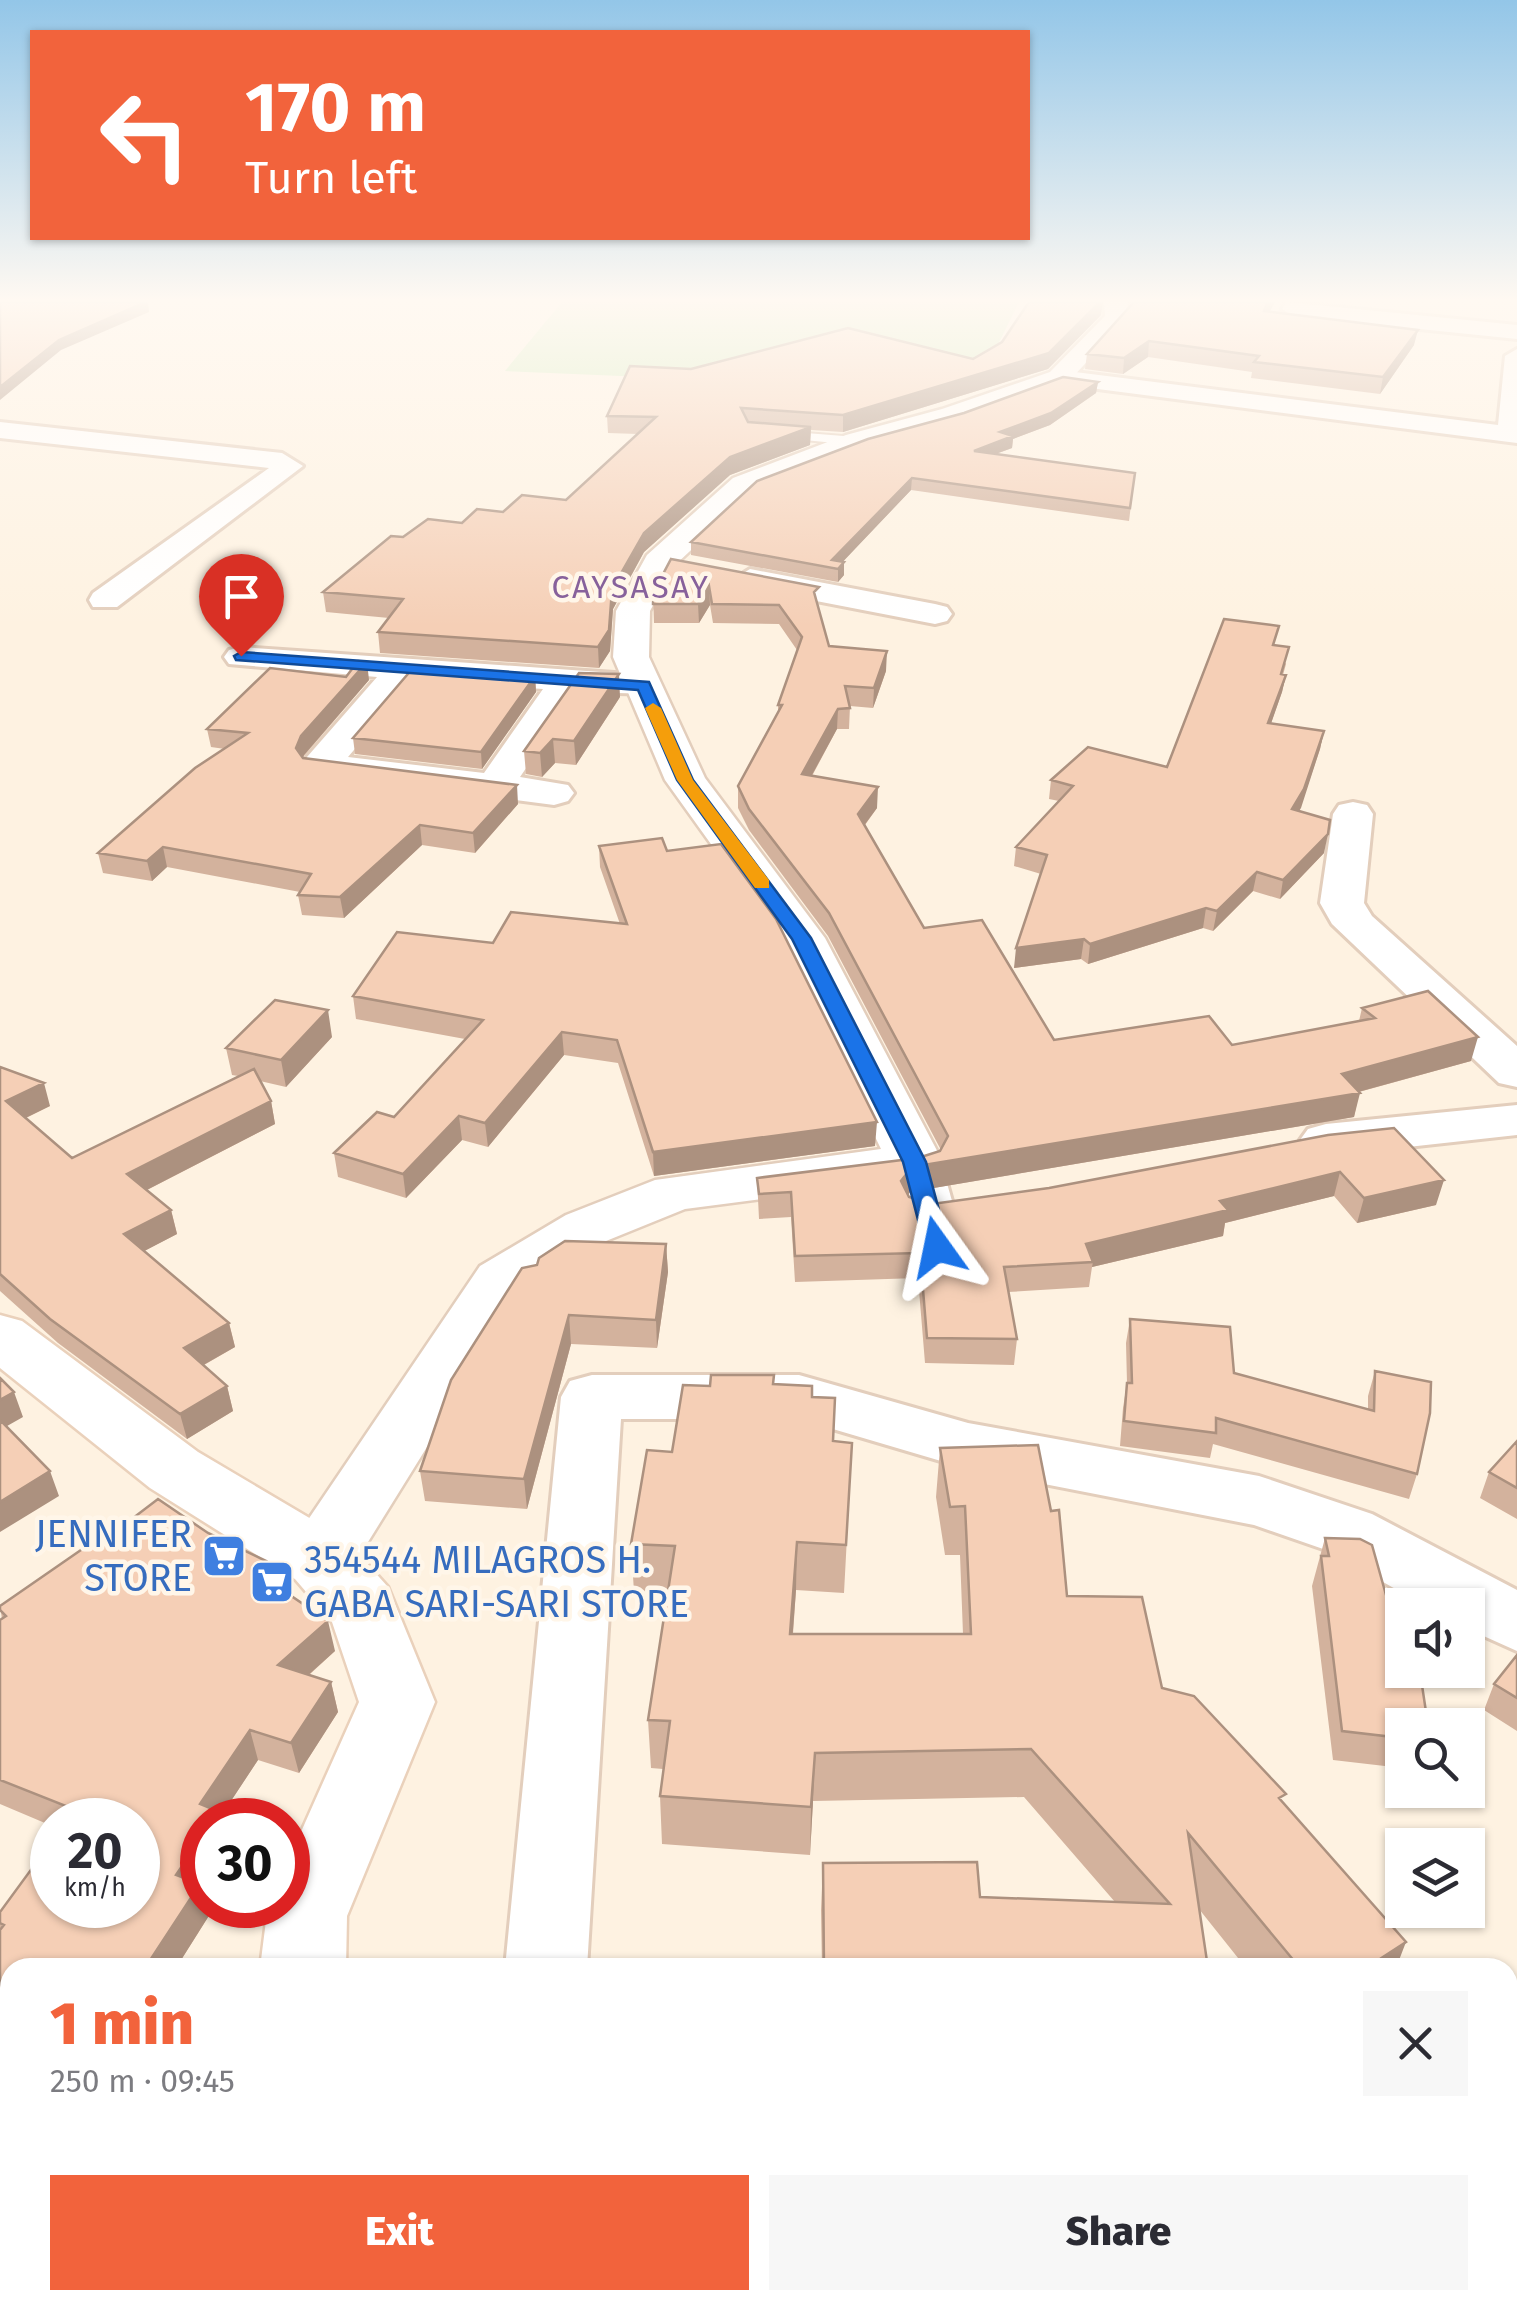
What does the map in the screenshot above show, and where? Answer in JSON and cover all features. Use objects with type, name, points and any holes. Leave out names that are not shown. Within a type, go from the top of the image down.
[{"type":"street","points":[[320,1559],[501,1280],[586,1228],[675,1193],[938,1205],[802,938],[685,780],[631,658],[633,611],[690,568],[744,484],[856,440],[967,410]]},
{"type":"street","points":[[1320,410],[1514,434]]},
{"type":"street","points":[[0,430],[282,461],[289,466],[105,600]]},
{"type":"street","points":[[690,568],[936,614]]},
{"type":"street","points":[[241,656],[644,686]]},
{"type":"street","points":[[404,668],[321,765],[554,793]]},
{"type":"street","points":[[494,786],[568,680]]},
{"type":"street","points":[[1352,814],[1342,903],[1354,924],[1517,1072]]},
{"type":"street","points":[[1285,1147],[1517,1120]]},
{"type":"street","points":[[0,1336],[174,1470],[320,1559],[363,1608],[398,1702],[289,1950]]},
{"type":"street","points":[[547,1958],[592,1397],[799,1397],[968,1446],[1259,1501],[1348,1532],[1517,1623]]},
{"type":"lane","points":[[748,431],[856,440]]},
{"type":"building","points":[[610,410],[742,410],[748,422],[811,427],[730,457],[644,533],[612,589],[609,630],[598,647],[378,632],[403,599],[323,592],[391,536],[403,537],[428,519],[462,523],[477,509],[503,512],[522,495],[566,500],[656,417],[607,416]]},
{"type":"building","points":[[767,410],[860,410],[843,415]]},
{"type":"building","points":[[1056,410],[1000,432],[1013,436],[974,451],[1135,473],[1130,508],[912,478],[832,560],[844,562],[838,569],[691,542],[757,481],[868,439],[964,413]]},
{"type":"building","points":[[671,559],[819,587],[814,592],[829,646],[887,651],[874,688],[845,686],[850,708],[838,709],[802,774],[878,787],[858,814],[924,928],[982,920],[1054,1040],[1209,1016],[1232,1045],[1375,1018],[1362,1008],[1428,991],[1478,1037],[1342,1074],[1360,1093],[912,1167],[901,1181],[909,1197],[932,1204],[1049,1188],[1328,1135],[1394,1128],[1444,1180],[1364,1198],[1340,1172],[1220,1201],[1228,1210],[1086,1244],[1093,1262],[1004,1267],[1017,1339],[927,1338],[920,1253],[795,1256],[791,1192],[759,1194],[757,1178],[918,1158],[940,1151],[948,1136],[829,913],[749,809],[738,786],[782,705],[778,705],[802,637],[779,605],[712,604],[709,586],[698,604],[653,604],[653,593]]},
{"type":"building","points":[[1224,619],[1279,626],[1273,645],[1289,647],[1281,674],[1286,675],[1268,723],[1324,731],[1304,789],[1292,809],[1330,820],[1328,834],[1283,880],[1257,872],[1217,911],[1206,908],[1090,944],[1084,939],[1016,948],[1047,855],[1016,847],[1073,786],[1051,780],[1088,747],[1167,767]]},
{"type":"building","points":[[358,661],[367,662],[301,736],[296,748],[303,758],[517,785],[473,833],[420,825],[340,897],[298,895],[311,874],[163,847],[147,861],[98,853],[195,768],[248,733],[207,729],[270,668],[346,677]]},
{"type":"building","points":[[413,668],[535,676],[481,752],[353,738]]},
{"type":"building","points":[[579,673],[619,674],[574,741],[553,739],[540,753],[524,751]]},
{"type":"building","points":[[662,838],[667,851],[721,844],[776,919],[877,1122],[653,1152],[617,1040],[562,1032],[485,1123],[459,1116],[403,1174],[334,1153],[377,1112],[394,1117],[483,1020],[353,996],[397,932],[493,943],[511,912],[627,924],[599,846]]},
{"type":"building","points":[[275,1000],[328,1010],[281,1060],[226,1048]]},
{"type":"building","points":[[0,1067],[44,1083],[6,1101],[72,1158],[254,1069],[271,1101],[127,1174],[171,1210],[124,1234],[229,1323],[184,1348],[227,1386],[180,1414],[50,1319],[0,1274]]},
{"type":"building","points":[[565,1241],[666,1244],[656,1320],[569,1315],[524,1479],[420,1471],[451,1380],[522,1268],[537,1265],[539,1258]]},
{"type":"building","points":[[1130,1319],[1230,1327],[1234,1373],[1374,1411],[1375,1371],[1431,1382],[1430,1413],[1417,1474],[1216,1418],[1216,1433],[1124,1421],[1127,1383],[1132,1383]]},
{"type":"building","points":[[711,1375],[774,1375],[773,1384],[812,1386],[812,1397],[835,1398],[833,1441],[852,1443],[846,1545],[797,1542],[790,1634],[971,1634],[965,1506],[950,1507],[940,1448],[1038,1445],[1051,1511],[1059,1510],[1067,1596],[1142,1597],[1162,1688],[1194,1696],[1286,1794],[1279,1798],[1385,1918],[1385,1928],[1394,1928],[1406,1942],[1381,1958],[1292,1958],[1188,1833],[1207,1958],[824,1958],[823,1863],[977,1862],[980,1897],[1170,1904],[1031,1749],[815,1753],[811,1807],[660,1796],[670,1721],[648,1720],[675,1546],[631,1544],[647,1450],[672,1452],[683,1385],[710,1386]]},
{"type":"building","points":[[0,1378],[14,1392],[0,1400]]},
{"type":"building","points":[[0,1420],[50,1471],[0,1502]]},
{"type":"building","points":[[1517,1441],[1517,1488],[1489,1472]]},
{"type":"building","points":[[158,1499],[208,1533],[266,1561],[256,1572],[328,1621],[278,1665],[331,1682],[291,1743],[250,1730],[204,1798],[180,1798],[180,1869],[176,1875],[180,1876],[180,1915],[152,1958],[0,1958],[0,1930],[4,1925],[0,1923],[0,1912],[30,1871],[30,1928],[160,1928],[160,1798],[46,1798],[0,1780],[0,1620],[6,1616],[0,1606],[94,1541],[99,1544]]},
{"type":"building","points":[[1325,1538],[1360,1539],[1372,1545],[1385,1591],[1385,1688],[1422,1688],[1425,1708],[1385,1708],[1385,1736],[1342,1731],[1321,1556],[1329,1556]]},
{"type":"building","points":[[1517,1655],[1517,1698],[1494,1684]]},
{"type":"slow traffic","points":[[653,708],[685,780],[762,884]]},
{"type":"place","name":"JENNIFER STORE","points":[[224,1556]]},
{"type":"place","name":"354544 MILAGROS H. GABA SARI-SARI STORE","points":[[272,1582]]},
{"type":"district","name":"CAYSASAY","points":[[631,587]]},
{"type":"route","points":[[241,656],[644,686],[685,780],[802,938],[915,1162],[937,1247]]}]
